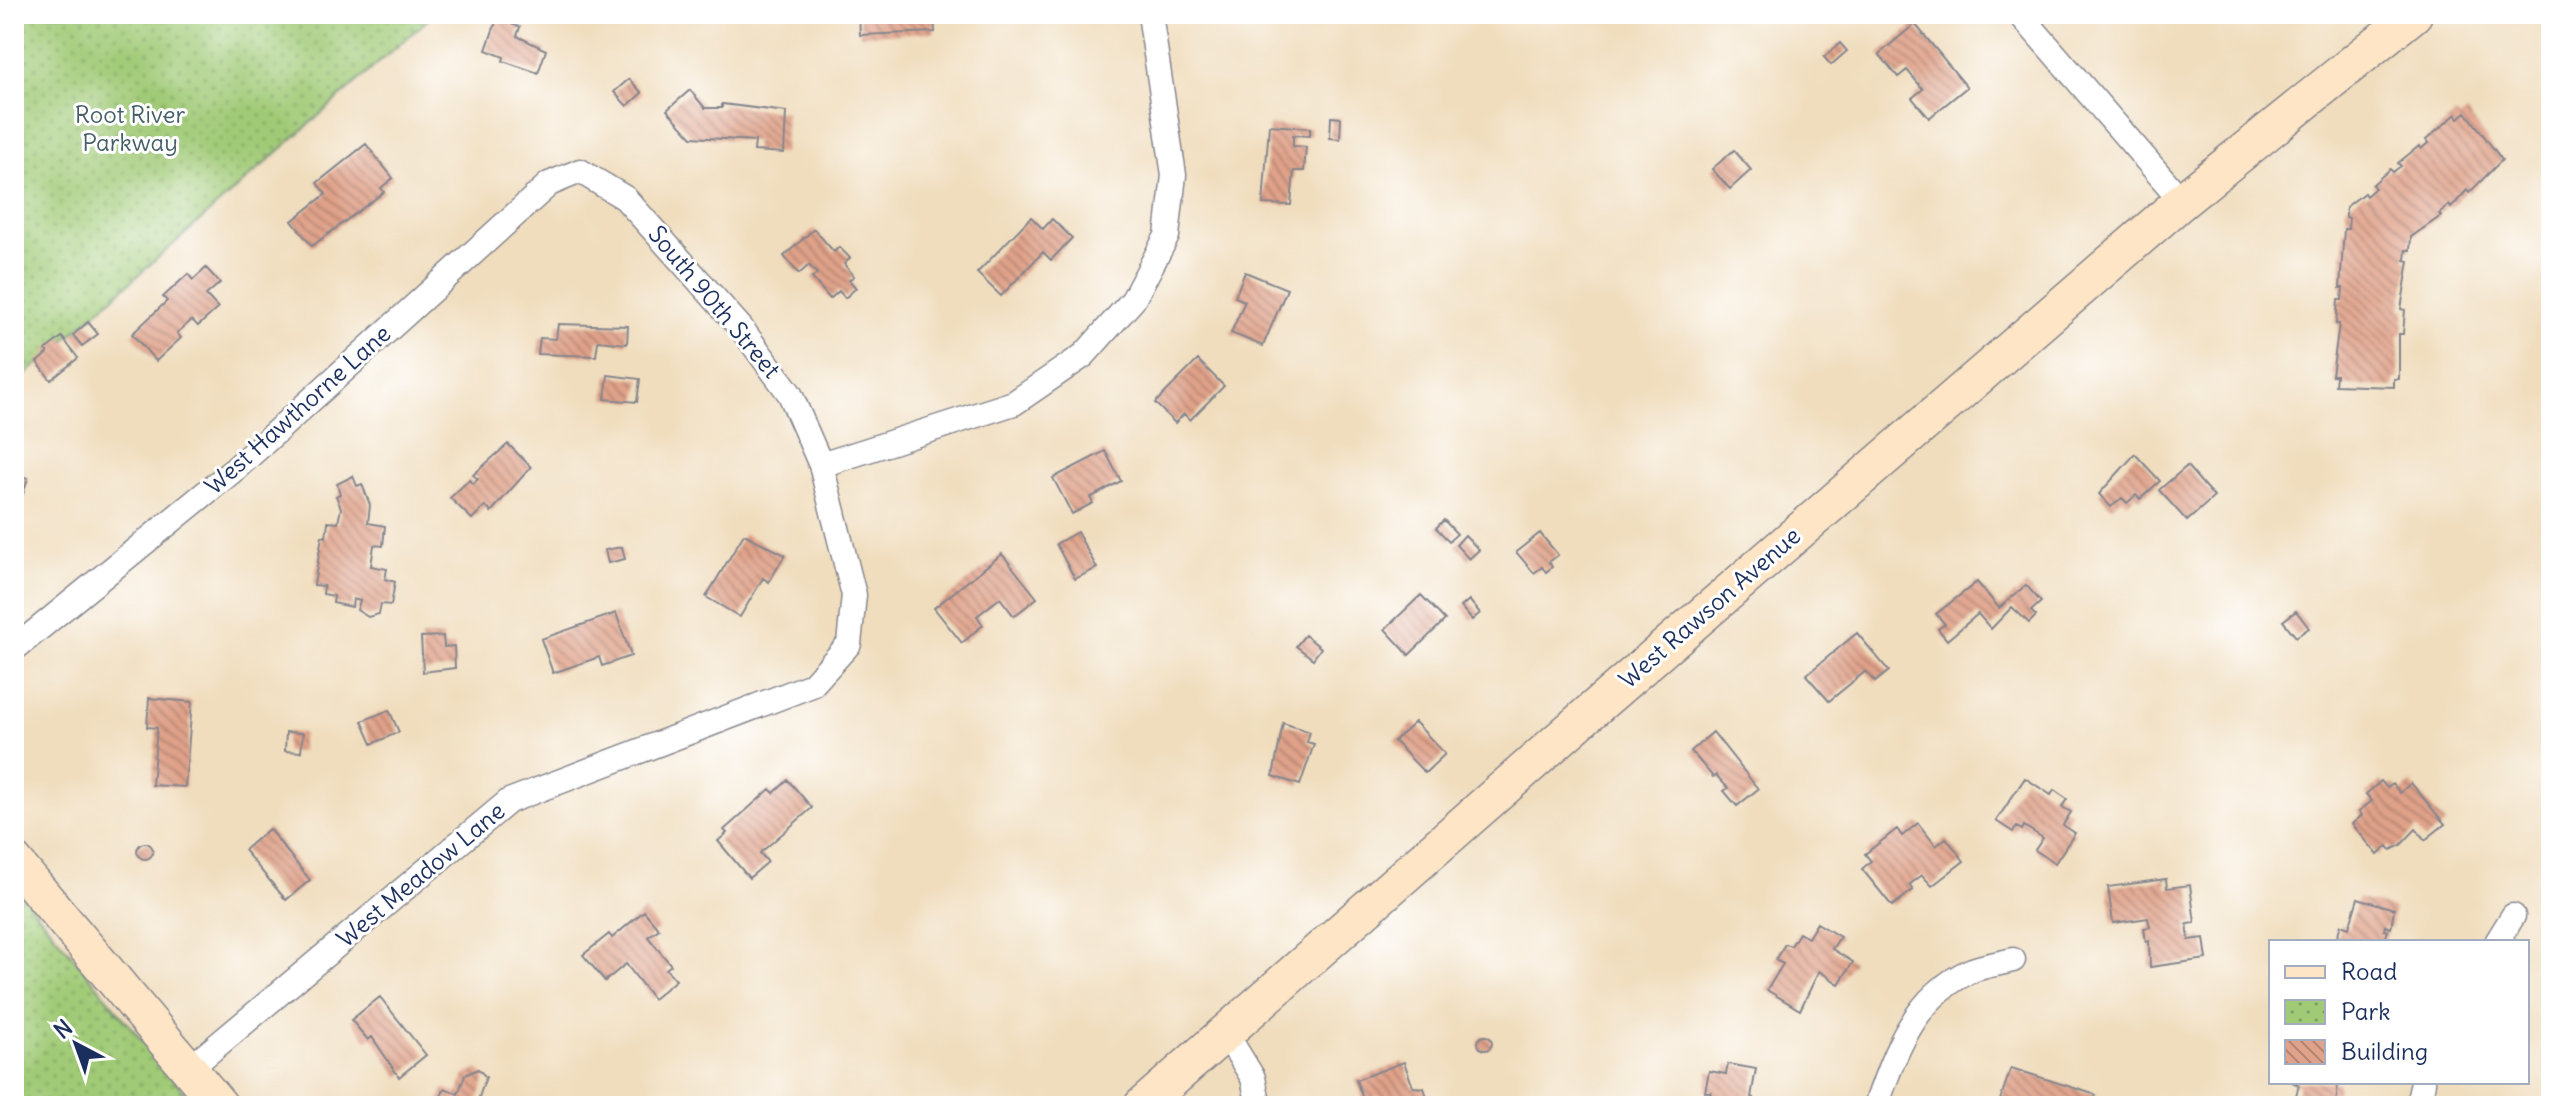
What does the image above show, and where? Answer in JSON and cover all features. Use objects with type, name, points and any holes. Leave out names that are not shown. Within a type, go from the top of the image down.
[{"type":"main road","name":"West Rawson Avenue","points":[[2285,116],[2392,14]]},
{"type":"main road","name":"West Rawson Avenue","points":[[1142,1106],[2182,201],[2414,14]]},
{"type":"main road","points":[[14,861],[220,1106]]},
{"type":"street","points":[[821,465],[1014,403],[1084,355],[1133,300],[1167,236],[1174,175],[1150,14]]},
{"type":"street","points":[[2020,14],[2182,201]]},
{"type":"street","name":"South 90th Street","points":[[580,171],[625,198],[741,328],[790,394],[821,465],[854,595],[849,644]]},
{"type":"street","name":"West Hawthorne Lane","points":[[14,649],[235,469],[549,184],[580,171]]},
{"type":"street","name":"West Meadow Lane","points":[[189,1069],[509,801],[812,685],[849,644]]},
{"type":"street","points":[[2498,940],[2513,916]]},
{"type":"street","points":[[1876,1106],[1898,1044],[1930,998],[1971,971],[2013,960]]},
{"type":"street","points":[[1225,1032],[1253,1078],[1259,1106]]},
{"type":"street","points":[[2418,1106],[2423,1084]]},
{"type":"green space","name":"Root River Parkway","points":[[14,14],[434,14],[14,385]]},
{"type":"green space","points":[[14,885],[196,1106],[14,1106]]},
{"type":"building","points":[[859,14],[934,14],[935,32],[860,35]]},
{"type":"building","points":[[497,19],[520,27],[517,36],[546,50],[538,73],[503,61],[504,57],[486,50]]},
{"type":"building","points":[[1915,24],[1967,87],[1929,118],[1912,98],[1923,89],[1907,70],[1898,77],[1879,54]]},
{"type":"building","points":[[1840,43],[1847,51],[1831,65],[1824,57]]},
{"type":"building","points":[[629,79],[642,93],[627,106],[614,92]]},
{"type":"building","points":[[690,90],[705,108],[722,108],[722,104],[786,112],[784,153],[754,151],[755,141],[692,137],[667,110]]},
{"type":"building","points":[[2466,112],[2502,160],[2469,193],[2467,190],[2451,208],[2449,205],[2439,214],[2441,216],[2411,237],[2405,260],[2409,261],[2401,309],[2405,310],[2403,334],[2399,334],[2399,379],[2394,379],[2394,387],[2335,385],[2336,375],[2332,375],[2339,324],[2336,324],[2338,300],[2342,300],[2344,229],[2348,229],[2349,218],[2346,217],[2346,207],[2364,193],[2366,196],[2375,188],[2372,185],[2390,169],[2393,172],[2401,166],[2398,163],[2419,146],[2421,149],[2428,143],[2426,140],[2456,114],[2459,118]]},
{"type":"building","points":[[1331,117],[1341,118],[1340,139],[1330,138]]},
{"type":"building","points":[[1269,125],[1310,128],[1310,136],[1293,135],[1293,146],[1306,147],[1304,171],[1294,171],[1291,205],[1263,204]]},
{"type":"building","points":[[366,144],[393,178],[381,188],[384,192],[312,246],[292,221],[326,194],[317,183]]},
{"type":"building","points":[[1734,150],[1751,170],[1730,189],[1712,169]]},
{"type":"building","points":[[1031,217],[1043,229],[1052,219],[1072,238],[1051,260],[1043,252],[1001,296],[977,273]]},
{"type":"building","points":[[814,229],[834,252],[839,247],[850,258],[844,264],[854,276],[849,280],[856,288],[845,298],[839,291],[830,299],[812,278],[817,274],[809,265],[799,274],[784,256]]},
{"type":"building","points":[[206,268],[220,283],[206,295],[218,308],[198,326],[192,320],[177,333],[181,338],[156,361],[132,334],[167,301],[163,297],[188,274],[193,280]]},
{"type":"building","points":[[1245,272],[1287,289],[1263,346],[1231,333],[1245,301],[1235,297]]},
{"type":"building","points":[[88,322],[98,334],[82,346],[73,335]]},
{"type":"building","points":[[558,324],[628,326],[627,344],[598,341],[596,356],[538,354],[540,338],[556,339]]},
{"type":"building","points":[[62,337],[78,358],[51,380],[37,362],[48,353],[45,350]]},
{"type":"building","points":[[1198,360],[1224,386],[1190,420],[1184,414],[1175,423],[1155,403]]},
{"type":"building","points":[[608,375],[640,379],[637,402],[605,399]]},
{"type":"building","points":[[508,444],[531,467],[491,512],[485,506],[472,519],[450,498],[469,480],[473,484],[478,479],[473,475]]},
{"type":"building","points":[[1105,451],[1121,481],[1090,498],[1093,503],[1072,514],[1053,478]]},
{"type":"building","points":[[2135,454],[2160,481],[2140,499],[2136,495],[2127,503],[2122,498],[2111,507],[2099,494]]},
{"type":"building","points":[[2187,466],[2214,497],[2187,521],[2159,490]]},
{"type":"building","points":[[14,474],[28,478],[23,494],[14,491]]},
{"type":"building","points":[[353,476],[357,486],[362,484],[370,505],[368,523],[385,526],[383,546],[374,545],[371,566],[387,569],[385,579],[395,582],[391,605],[381,604],[379,614],[368,617],[357,610],[360,601],[353,599],[352,607],[333,603],[334,596],[323,594],[324,586],[314,585],[322,536],[326,537],[328,522],[338,523],[341,508],[336,496],[340,494],[337,484]]},
{"type":"building","points":[[1444,520],[1457,534],[1449,541],[1436,528]]},
{"type":"building","points":[[1077,532],[1097,568],[1075,579],[1056,544]]},
{"type":"building","points":[[1540,533],[1558,555],[1549,562],[1552,567],[1546,572],[1542,567],[1534,573],[1516,552]]},
{"type":"building","points":[[744,534],[785,555],[769,582],[763,578],[740,617],[706,597]]},
{"type":"building","points":[[1465,535],[1479,550],[1469,559],[1456,545]]},
{"type":"building","points":[[622,547],[625,559],[608,563],[605,550]]},
{"type":"building","points":[[1002,554],[1037,598],[1014,616],[1000,598],[977,616],[983,625],[962,643],[934,608]]},
{"type":"building","points":[[1977,582],[1999,608],[2026,585],[2041,602],[2031,611],[2036,616],[2029,623],[2012,607],[1991,629],[1978,614],[1947,640],[1938,629],[1945,624],[1936,614]]},
{"type":"building","points":[[1421,595],[1445,620],[1409,655],[1385,629]]},
{"type":"building","points":[[1469,600],[1480,613],[1472,620],[1461,607]]},
{"type":"building","points":[[2296,611],[2309,628],[2296,637],[2283,621]]},
{"type":"building","points":[[616,613],[631,656],[602,666],[599,657],[553,673],[541,639]]},
{"type":"building","points":[[1857,633],[1889,671],[1875,682],[1866,671],[1829,701],[1806,675]]},
{"type":"building","points":[[1305,635],[1321,648],[1313,659],[1296,646]]},
{"type":"building","points":[[443,636],[444,647],[454,646],[455,668],[423,672],[421,637]]},
{"type":"building","points":[[149,698],[192,702],[185,787],[152,785],[157,728],[147,727]]},
{"type":"building","points":[[389,710],[399,732],[372,744],[362,721]]},
{"type":"building","points":[[1415,722],[1445,754],[1425,773],[1394,741]]},
{"type":"building","points":[[1283,723],[1310,732],[1307,742],[1314,744],[1300,785],[1273,776]]},
{"type":"building","points":[[286,732],[303,733],[301,752],[285,751]]},
{"type":"building","points":[[1713,732],[1758,789],[1737,806],[1724,791],[1728,788],[1716,775],[1713,777],[1691,751]]},
{"type":"building","points":[[2025,778],[2051,795],[2054,790],[2067,799],[2062,807],[2071,812],[2063,825],[2075,833],[2055,863],[2035,850],[2043,838],[2024,826],[2022,830],[2017,827],[2013,832],[1996,821]]},
{"type":"building","points":[[788,780],[812,808],[760,853],[768,862],[749,878],[718,841],[727,833],[724,830],[770,789],[774,793]]},
{"type":"building","points":[[2381,781],[2387,788],[2393,784],[2400,793],[2411,783],[2445,824],[2425,840],[2416,829],[2401,845],[2391,850],[2388,846],[2378,855],[2352,824],[2362,815],[2359,811],[2372,801],[2366,794]]},
{"type":"building","points":[[1918,823],[1936,846],[1946,838],[1964,861],[1932,886],[1922,875],[1909,885],[1913,890],[1892,906],[1862,869],[1871,861],[1865,854],[1897,829],[1902,836]]},
{"type":"building","points":[[269,829],[310,880],[286,900],[244,850]]},
{"type":"building","points":[[142,843],[148,843],[153,851],[151,857],[142,859],[137,854],[137,848]]},
{"type":"building","points":[[2166,879],[2167,888],[2190,885],[2195,923],[2187,924],[2189,940],[2204,938],[2207,959],[2150,967],[2149,941],[2146,942],[2144,928],[2150,927],[2148,918],[2113,923],[2108,887]]},
{"type":"building","points":[[2358,898],[2394,909],[2391,928],[2385,926],[2384,930],[2388,931],[2385,940],[2336,940],[2341,925],[2349,928]]},
{"type":"building","points":[[644,911],[659,929],[648,937],[671,965],[666,969],[676,980],[653,999],[626,964],[605,981],[583,955],[609,934],[612,938]]},
{"type":"building","points":[[1817,923],[1840,937],[1832,949],[1853,962],[1839,984],[1819,971],[1800,1010],[1767,990],[1783,964],[1775,960],[1785,944],[1791,946],[1799,933],[1808,938]]},
{"type":"building","points":[[380,997],[426,1055],[399,1077],[372,1037],[368,1040],[351,1020]]},
{"type":"building","points":[[1485,1036],[1492,1043],[1485,1050],[1478,1043]]},
{"type":"building","points":[[1404,1062],[1413,1087],[1424,1088],[1428,1100],[1425,1106],[1383,1106],[1379,1096],[1364,1102],[1356,1080]]},
{"type":"building","points":[[1728,1064],[1756,1069],[1751,1097],[1754,1098],[1753,1106],[1709,1106],[1711,1092],[1705,1092],[1709,1071],[1726,1074]]},
{"type":"building","points":[[2011,1068],[2096,1095],[2092,1106],[1998,1106]]},
{"type":"building","points":[[478,1069],[486,1077],[477,1103],[483,1106],[436,1106],[445,1088],[458,1094],[465,1075]]},
{"type":"building","points":[[2297,1084],[2338,1084],[2336,1106],[2293,1106],[2299,1085]]}]
